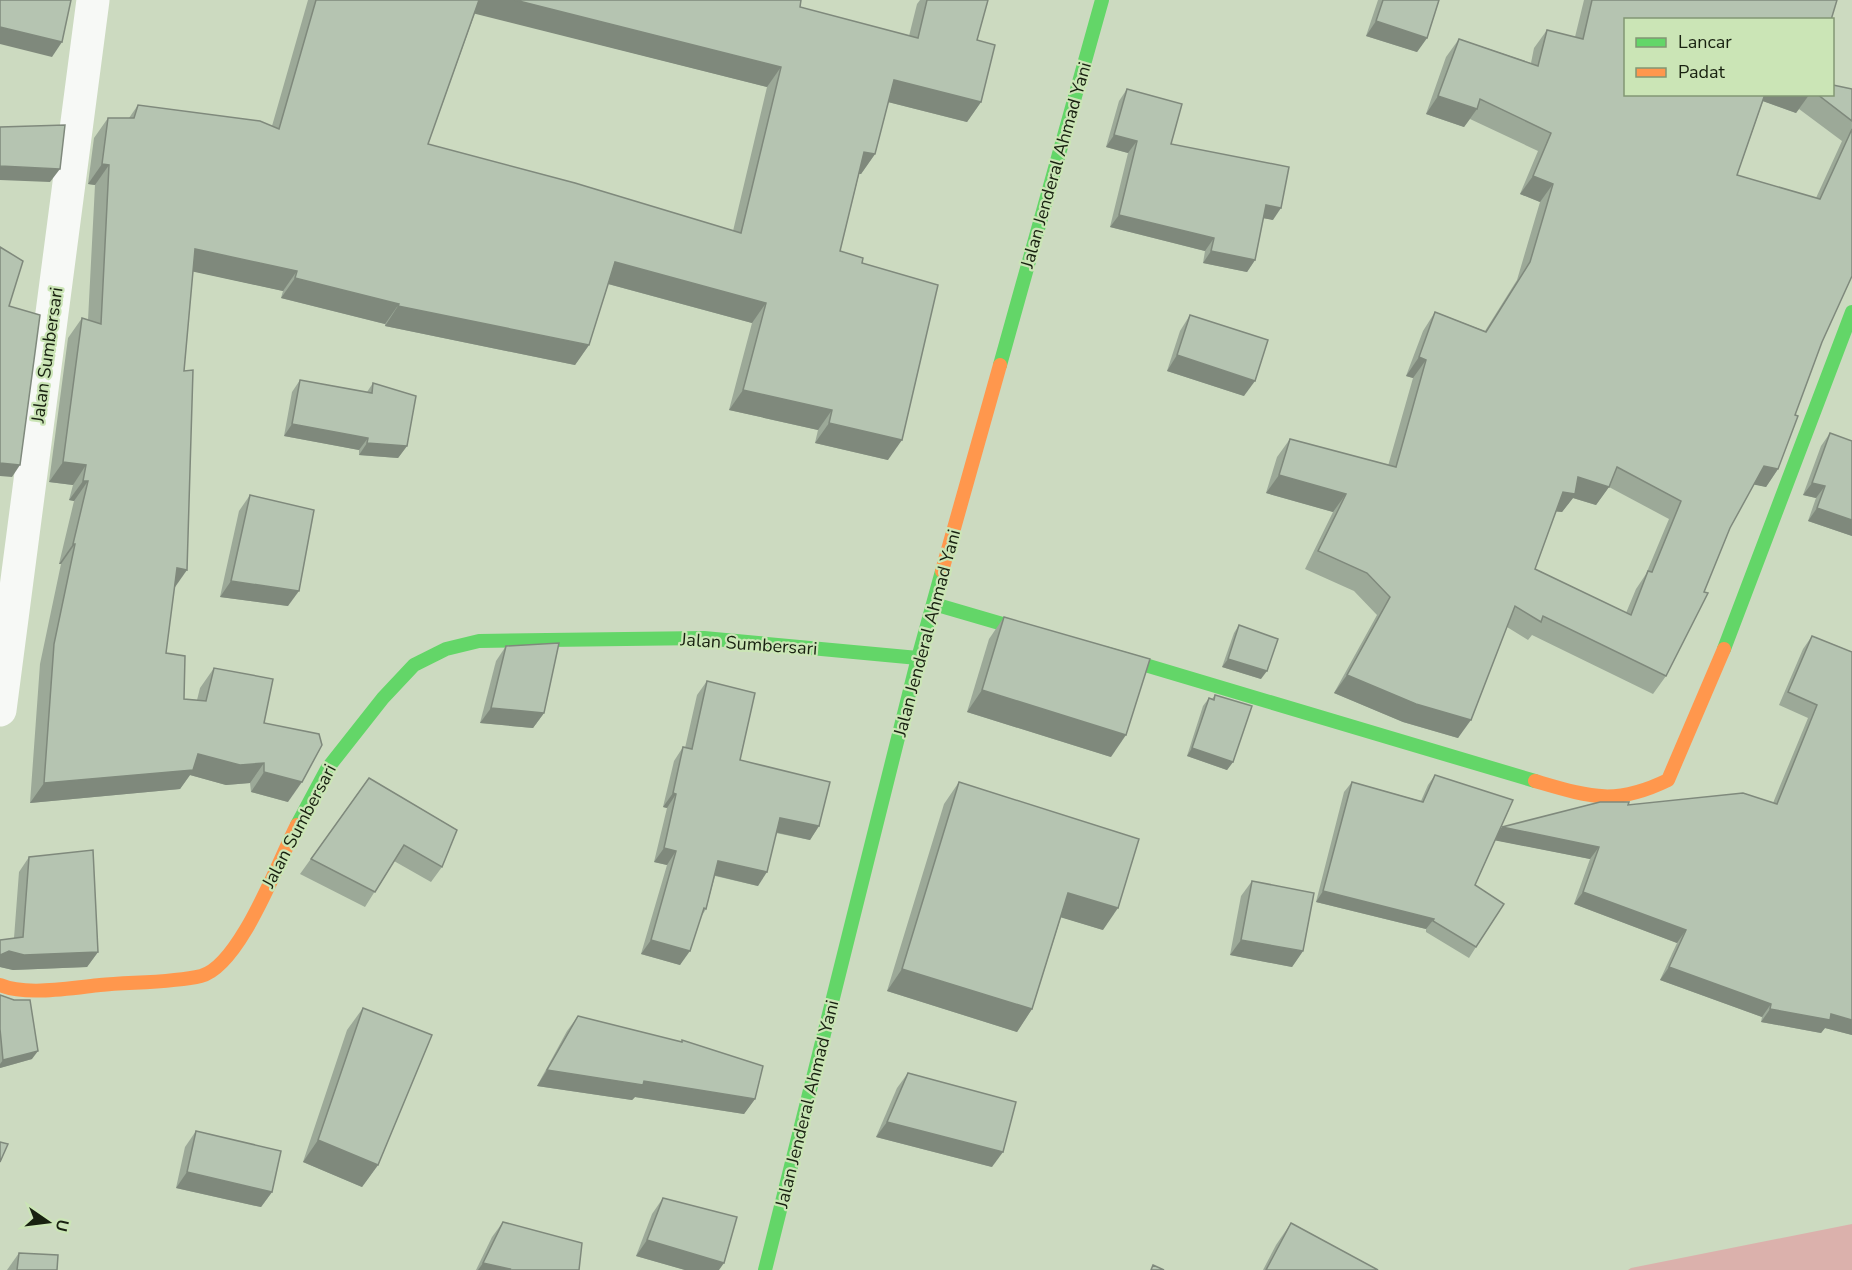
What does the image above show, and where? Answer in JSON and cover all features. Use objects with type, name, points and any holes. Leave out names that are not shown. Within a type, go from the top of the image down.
[{"type":"street","name":"Jalan Sumbersari","points":[[0,710],[93,0]]},
{"type":"street","name":"Jalan Jenderal Ahmad Yani","points":[[765,1270],[918,658],[1102,0]]},
{"type":"street","points":[[1089,649],[1555,787],[1603,798],[1640,794],[1668,780],[1718,666],[1852,312]]},
{"type":"street","points":[[934,604],[1054,639]]},
{"type":"street","name":"Jalan Sumbersari","points":[[0,985],[9,989],[56,989],[202,976],[224,963],[241,941],[278,861],[327,769],[382,698],[414,665],[446,649],[479,641],[704,638],[918,658]]},
{"type":"shaded area","points":[[1852,1224],[1852,1270],[1628,1270],[1631,1268]]},
{"type":"building","points":[[0,0],[71,0],[62,42],[0,27]]},
{"type":"building","points":[[316,0],[479,0],[428,144],[575,183],[741,233],[781,67],[515,0],[801,0],[800,7],[918,38],[927,0],[988,0],[977,40],[995,45],[981,102],[894,80],[875,154],[864,152],[840,251],[863,258],[862,263],[938,285],[902,440],[829,423],[832,410],[743,390],[766,303],[615,262],[589,345],[398,306],[399,304],[295,278],[297,271],[195,249],[184,371],[193,370],[187,570],[177,568],[166,653],[185,656],[184,699],[206,701],[214,668],[273,679],[264,723],[319,734],[322,745],[302,782],[264,772],[264,763],[240,765],[198,754],[193,770],[44,783],[54,644],[75,544],[73,544],[88,481],[83,481],[86,465],[63,462],[82,318],[101,324],[109,165],[102,164],[108,118],[134,118],[138,105],[260,121],[279,129]]},
{"type":"building","points":[[1383,0],[1439,0],[1427,38],[1376,21]]},
{"type":"building","points":[[1592,0],[1837,0],[1832,18],[1624,18],[1624,96],[1764,96],[1737,175],[1820,199],[1852,129],[1852,276],[1822,342],[1778,469],[1764,466],[1730,528],[1704,592],[1708,593],[1666,676],[1543,616],[1541,622],[1515,606],[1471,720],[1416,704],[1347,675],[1390,597],[1367,573],[1318,551],[1346,494],[1279,475],[1290,439],[1396,467],[1426,360],[1419,357],[1435,312],[1486,332],[1530,262],[1553,184],[1533,176],[1551,133],[1480,99],[1477,109],[1438,96],[1459,39],[1538,66],[1547,30],[1583,39]],"holes":[[[1617,467],[1681,501],[1652,572],[1648,571],[1631,615],[1535,569],[1563,492],[1575,494],[1578,477],[1609,487]]]},
{"type":"building","points":[[1834,85],[1852,89],[1852,121],[1820,96],[1834,96]]},
{"type":"building","points":[[1127,89],[1182,104],[1171,144],[1289,167],[1281,208],[1266,205],[1255,260],[1211,251],[1214,238],[1119,215],[1137,141],[1114,135]]},
{"type":"building","points":[[65,125],[60,169],[0,166],[0,127]]},
{"type":"building","points":[[0,247],[23,261],[9,306],[40,315],[20,465],[0,463]]},
{"type":"building","points":[[1190,315],[1268,340],[1255,381],[1177,355]]},
{"type":"building","points":[[300,380],[372,393],[373,383],[416,396],[407,446],[367,443],[368,438],[292,424]]},
{"type":"building","points":[[1830,433],[1852,441],[1852,520],[1817,508],[1825,486],[1812,483]]},
{"type":"building","points":[[250,495],[314,510],[299,591],[231,581]]},
{"type":"building","points":[[1004,617],[1150,659],[1126,735],[982,690]]},
{"type":"building","points":[[1239,625],[1278,639],[1267,671],[1228,659]]},
{"type":"building","points":[[1812,636],[1852,652],[1852,1020],[1831,1014],[1830,1020],[1770,1009],[1771,1004],[1669,967],[1686,930],[1583,892],[1599,847],[1502,827],[1600,802],[1629,802],[1628,805],[1743,793],[1777,804],[1817,705],[1788,692]]},
{"type":"building","points":[[559,643],[544,713],[491,708],[506,646]]},
{"type":"building","points":[[707,681],[755,693],[740,760],[830,782],[819,826],[780,818],[767,872],[718,861],[706,909],[704,908],[690,951],[651,940],[676,851],[664,848],[676,794],[673,793],[683,747],[692,749]]},
{"type":"building","points":[[1215,695],[1252,706],[1233,762],[1192,748],[1209,698],[1214,700]]},
{"type":"building","points":[[1435,775],[1513,800],[1475,885],[1504,904],[1476,947],[1433,921],[1434,919],[1323,891],[1352,782],[1423,802]]},
{"type":"building","points":[[369,778],[457,830],[442,867],[404,845],[375,892],[311,859]]},
{"type":"building","points":[[959,782],[1139,839],[1118,908],[1068,893],[1032,1009],[902,969]]},
{"type":"building","points":[[93,850],[98,952],[24,955],[9,951],[0,955],[0,940],[23,937],[29,857]]},
{"type":"building","points":[[1252,881],[1314,893],[1303,951],[1241,940]]},
{"type":"building","points":[[0,995],[14,1000],[30,1000],[38,1051],[3,1060]]},
{"type":"building","points":[[363,1008],[432,1035],[378,1165],[318,1140]]},
{"type":"building","points":[[578,1016],[682,1042],[682,1040],[763,1066],[755,1099],[644,1081],[643,1085],[547,1070]]},
{"type":"building","points":[[908,1073],[1016,1102],[1003,1152],[887,1122]]},
{"type":"building","points":[[196,1131],[281,1151],[272,1192],[187,1172]]},
{"type":"building","points":[[0,1142],[8,1144],[0,1162]]},
{"type":"building","points":[[663,1198],[737,1217],[724,1263],[647,1240]]},
{"type":"building","points":[[503,1222],[582,1243],[579,1270],[509,1270],[483,1263]]},
{"type":"building","points":[[1291,1223],[1378,1270],[1266,1270]]},
{"type":"building","points":[[19,1253],[58,1255],[57,1270],[17,1270]]},
{"type":"building","points":[[1153,1265],[1164,1270],[1151,1270]]},
{"type":"traffic: fast","points":[[1000,365],[1102,0]]},
{"type":"traffic: fast","points":[[1724,649],[1852,312]]},
{"type":"traffic: fast","points":[[765,1270],[918,658],[942,571]]},
{"type":"traffic: fast","points":[[934,604],[1044,636]]},
{"type":"traffic: fast","points":[[297,825],[327,769],[383,698],[414,665],[446,649],[479,641],[704,638],[918,658]]},
{"type":"traffic: fast","points":[[1105,653],[1535,781]]},
{"type":"traffic: slow","points":[[942,571],[1000,365]]},
{"type":"traffic: slow","points":[[1535,781],[1587,795],[1617,796],[1649,788],[1668,780],[1724,649]]},
{"type":"traffic: slow","points":[[0,985],[35,991],[177,980],[201,976],[216,968],[244,934],[297,825]]}]
